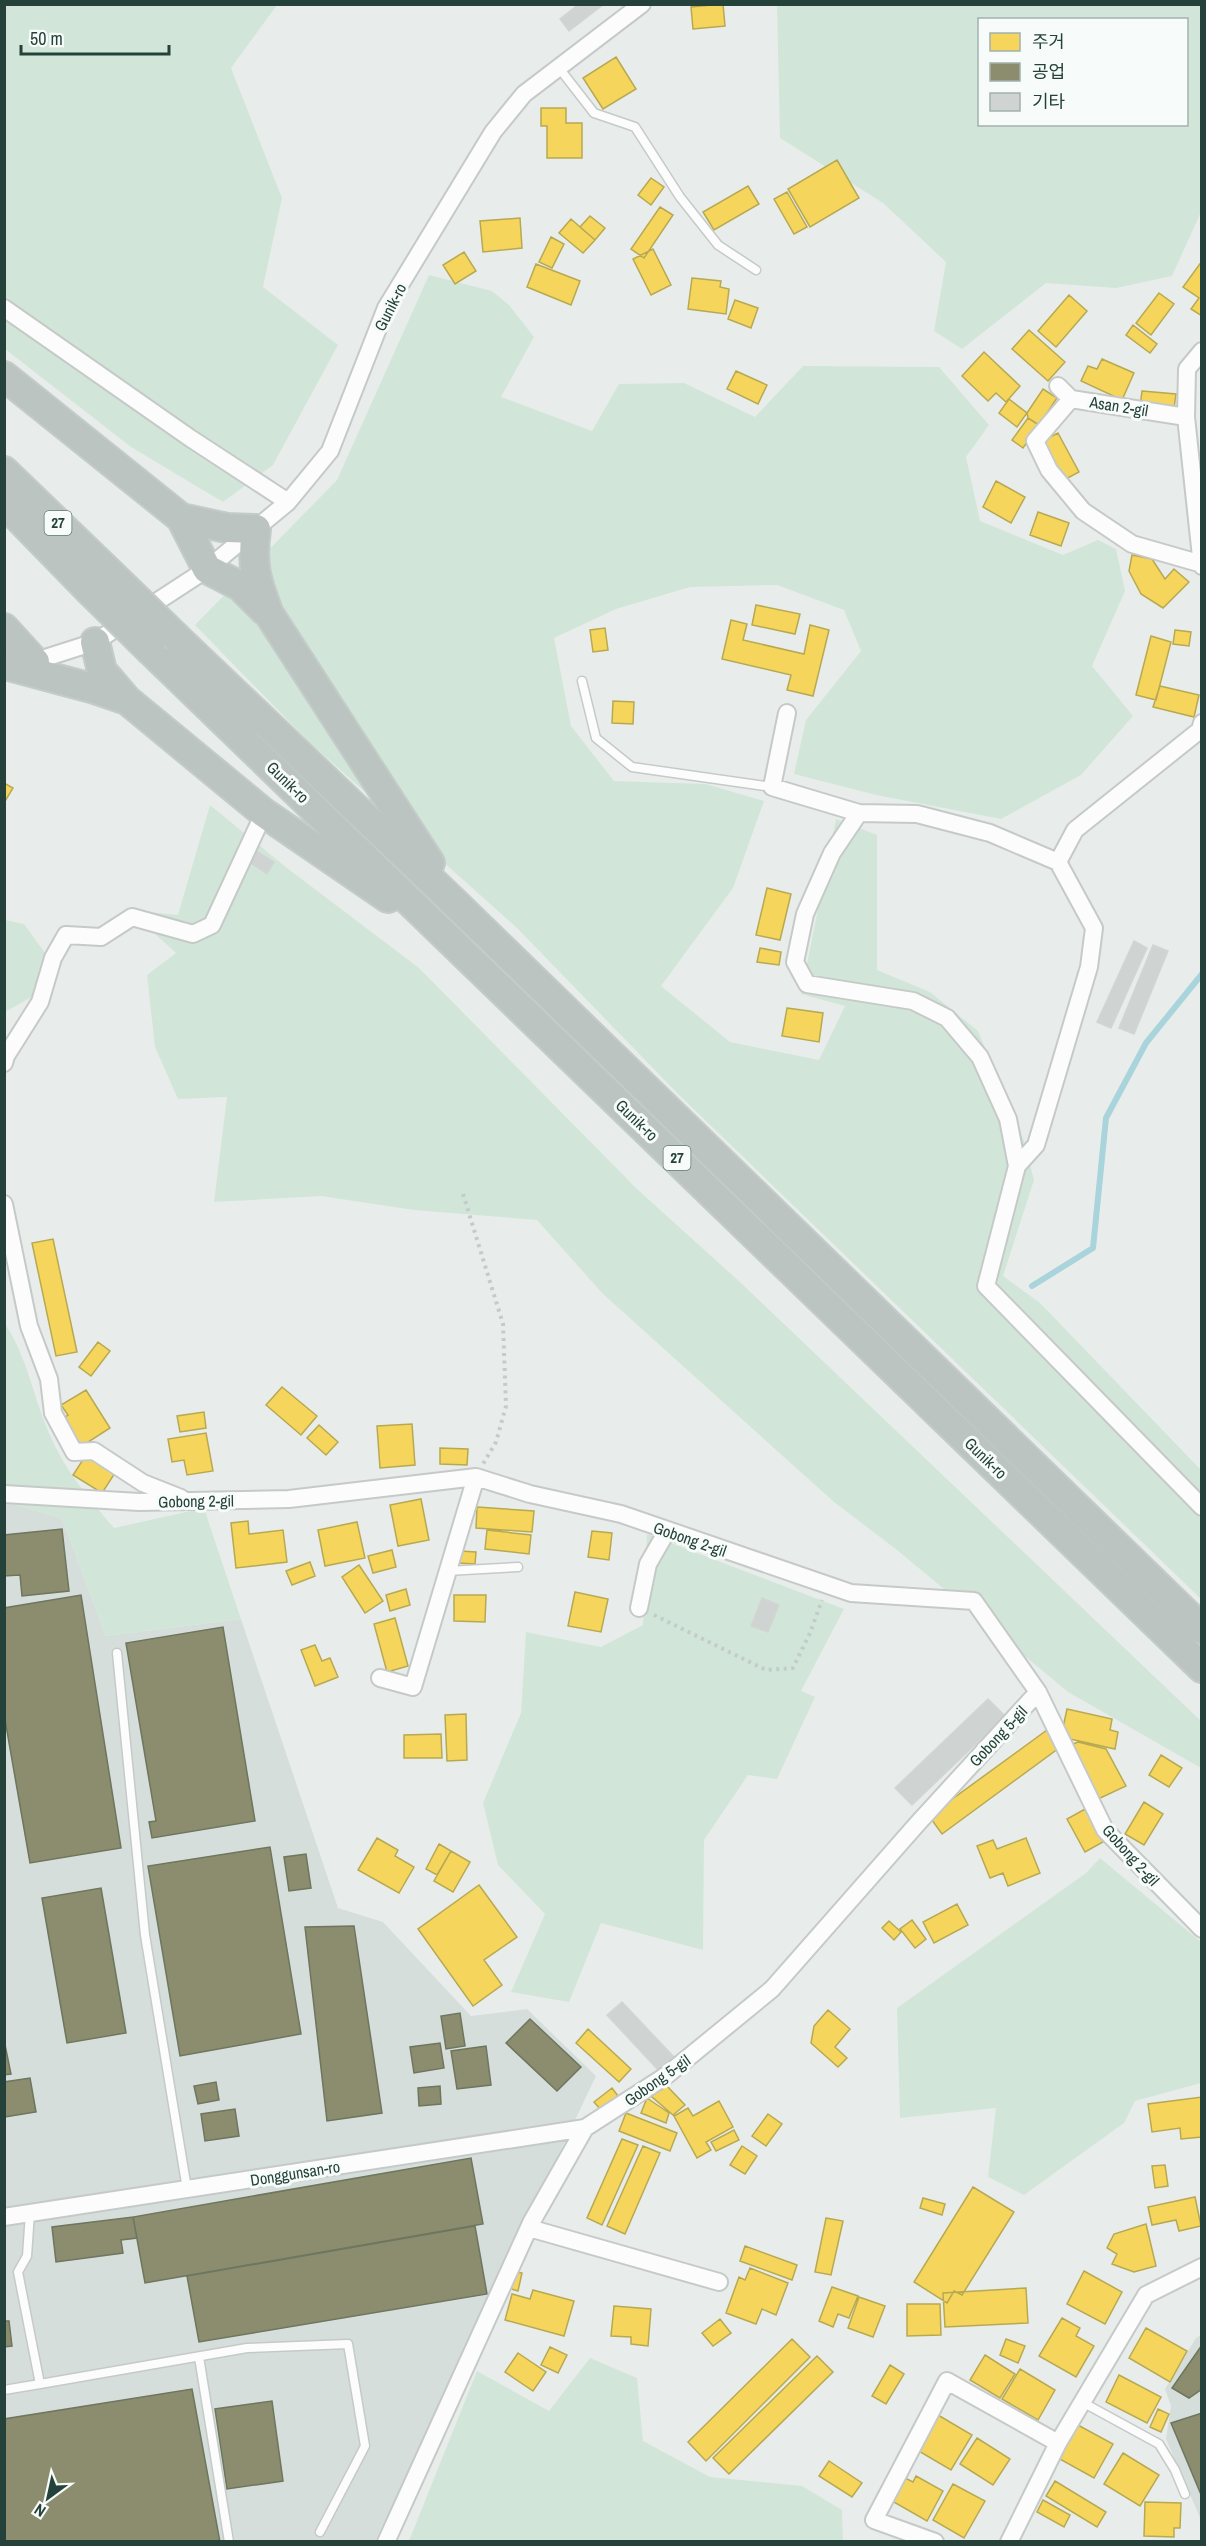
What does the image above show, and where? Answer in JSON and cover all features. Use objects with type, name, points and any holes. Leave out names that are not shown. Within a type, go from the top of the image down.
[{"type":"highway","points":[[4,376],[181,518],[207,569],[240,586],[269,614]]},
{"type":"highway","name":"Gunik-ro","points":[[4,471],[100,582],[151,651],[1202,1668]]},
{"type":"highway","name":"Gunik-ro","points":[[4,503],[100,582],[177,638],[455,903],[1202,1629]]},
{"type":"highway","points":[[181,518],[227,528],[256,529],[253,551],[255,578],[269,614],[455,903]]},
{"type":"highway","points":[[4,628],[16,665],[127,700]]},
{"type":"highway","points":[[95,642],[102,671],[127,700],[264,813],[455,944]]},
{"type":"street","name":"Gunik-ro","points":[[16,665],[95,642],[207,569],[288,502],[330,451],[386,308],[493,132],[524,94],[642,4]]},
{"type":"street","points":[[4,308],[190,438],[288,502]]},
{"type":"street","points":[[1071,399],[1035,441],[1049,470],[1083,511],[1132,544],[1201,565],[1186,417],[1187,369],[1202,351]]},
{"type":"street","name":"Asan 2-gil","points":[[1058,386],[1071,399],[1186,417]]},
{"type":"street","points":[[787,713],[772,787],[859,813],[917,813],[990,833],[1058,862],[1094,928],[1089,967],[1036,1145],[1017,1166]]},
{"type":"street","points":[[1058,862],[1075,830],[1200,730],[1202,723]]},
{"type":"street","points":[[4,1063],[6,1056],[40,1002],[53,958],[66,934],[101,938],[132,917],[193,934],[212,926],[264,813]]},
{"type":"street","points":[[859,813],[832,853],[805,914],[795,962],[807,984],[913,1000],[947,1018],[980,1057],[1008,1119],[1017,1166],[986,1286],[1202,1507]]},
{"type":"street","points":[[4,1204],[29,1326],[49,1379],[53,1413],[74,1452],[94,1451],[143,1483],[188,1501]]},
{"type":"street","points":[[380,1678],[413,1686],[476,1477]]},
{"type":"street","name":"Gobong 2-gil","points":[[4,1494],[139,1502],[289,1499],[476,1477],[530,1494],[621,1514],[851,1593],[974,1600],[1038,1692],[1105,1830],[1202,1929]]},
{"type":"street","points":[[639,1608],[648,1564],[667,1531]]},
{"type":"street","name":"Gobong 5-gil","points":[[386,2541],[529,2228],[585,2128],[667,2075],[772,1989],[918,1823],[1038,1692]]},
{"type":"street","name":"Donggunsan-ro","points":[[4,2217],[585,2128]]},
{"type":"street","points":[[529,2228],[719,2282]]},
{"type":"street","points":[[1009,2541],[1058,2443],[1146,2295],[1202,2267]]},
{"type":"street","points":[[935,2541],[874,2520],[947,2381],[1058,2443]]},
{"type":"lane","points":[[559,68],[594,113],[635,127],[680,198],[718,245],[756,270]]},
{"type":"lane","points":[[582,681],[596,738],[633,767],[772,787]]},
{"type":"lane","points":[[447,1571],[518,1567]]},
{"type":"lane","points":[[117,1653],[145,1935],[187,2189]]},
{"type":"lane","points":[[30,2213],[27,2256],[18,2272],[40,2384]]},
{"type":"lane","points":[[4,2390],[247,2348],[348,2344],[365,2446],[320,2532]]},
{"type":"lane","points":[[199,2356],[229,2541]]},
{"type":"lane","points":[[1082,2402],[1159,2444],[1175,2470],[1185,2494]]},
{"type":"path","points":[[463,1194],[503,1324],[506,1406],[496,1442],[476,1477]]},
{"type":"path","points":[[639,1608],[766,1670],[793,1668],[810,1633],[828,1585]]},
{"type":"shaded area","points":[[5,1502],[62,1518],[106,1636],[241,1619],[338,1908],[383,1922],[471,2016],[527,2009],[596,2076],[375,2541],[5,2542]]},
{"type":"shaded area","points":[[1201,2335],[1201,2520],[1166,2439],[1171,2406],[1165,2389],[1196,2338]]},
{"type":"green space","points":[[4,5],[277,5],[231,68],[282,198],[263,287],[338,345],[273,465],[223,502],[131,447],[5,349]]},
{"type":"green space","points":[[777,5],[1201,5],[1201,212],[1172,276],[1116,288],[1046,283],[962,349],[934,331],[946,262],[883,203],[780,138]]},
{"type":"green space","points":[[429,275],[492,291],[509,305],[534,337],[501,397],[592,431],[619,384],[684,383],[755,417],[803,366],[939,367],[989,425],[966,457],[980,521],[1063,555],[1098,540],[1116,549],[1125,591],[1092,666],[1133,716],[1081,775],[1001,819],[876,795],[794,774],[806,720],[861,651],[844,610],[777,585],[690,587],[616,609],[554,638],[571,726],[614,781],[706,784],[764,801],[733,888],[661,986],[730,1042],[819,1060],[845,1006],[801,994],[836,819],[877,835],[877,970],[930,992],[978,1031],[1024,1141],[1034,1180],[1003,1276],[1040,1303],[1201,1470],[1201,1599],[679,1095],[517,928],[307,740],[195,625],[337,480]]},
{"type":"green space","points":[[210,805],[287,868],[419,968],[637,1189],[741,1283],[1201,1721],[1201,1768],[1068,1692],[897,1550],[834,1502],[603,1294],[537,1220],[414,1210],[321,1196],[214,1202],[227,1097],[178,1099],[155,1047],[147,975],[176,953],[129,910],[178,915]]},
{"type":"green space","points":[[5,920],[24,924],[45,953],[35,995],[5,1012]]},
{"type":"green space","points":[[4,1322],[18,1348],[55,1446],[95,1506],[114,1528],[204,1508],[241,1619],[106,1636],[62,1518],[5,1502]]},
{"type":"green space","points":[[647,1534],[844,1609],[801,1691],[815,1697],[777,1779],[748,1775],[704,1840],[703,1950],[601,1923],[569,2002],[511,1992],[545,1914],[498,1865],[483,1803],[521,1713],[526,1632],[601,1647],[643,1625]]},
{"type":"green space","points":[[1100,1858],[1201,1942],[1201,2083],[1135,2101],[1124,2123],[1024,2195],[988,2177],[996,2108],[900,2118],[897,2008],[1086,1873]]},
{"type":"green space","points":[[590,2358],[637,2378],[643,2441],[710,2477],[802,2486],[842,2510],[843,2541],[409,2541],[477,2371],[549,2411]]},
{"type":"building: 주거","points":[[723,4],[725,26],[693,29],[691,7]]},
{"type":"building: 주거","points":[[616,57],[636,89],[603,109],[583,78]]},
{"type":"building: 주거","points":[[541,108],[566,108],[566,123],[582,123],[582,158],[547,158],[547,126],[541,126]]},
{"type":"building: 주거","points":[[837,160],[859,198],[810,227],[788,189]]},
{"type":"building: 주거","points":[[651,178],[664,187],[651,205],[638,195]]},
{"type":"building: 주거","points":[[748,186],[759,204],[714,230],[703,212]]},
{"type":"building: 주거","points":[[787,192],[807,227],[794,234],[774,199]]},
{"type":"building: 주거","points":[[660,207],[673,215],[644,258],[631,249]]},
{"type":"building: 주거","points":[[590,216],[605,228],[595,240],[580,227]]},
{"type":"building: 주거","points":[[520,218],[522,248],[483,252],[480,221]]},
{"type":"building: 주거","points":[[571,219],[595,240],[583,253],[559,233]]},
{"type":"building: 주거","points":[[551,237],[564,244],[552,268],[539,262]]},
{"type":"building: 주거","points":[[653,249],[671,285],[651,295],[633,259]]},
{"type":"building: 주거","points":[[464,252],[476,271],[455,284],[443,265]]},
{"type":"building: 주거","points":[[1202,261],[1202,316],[1191,309],[1199,298],[1183,287]]},
{"type":"building: 주거","points":[[536,264],[580,281],[571,305],[527,287]]},
{"type":"building: 주거","points":[[692,278],[721,281],[720,287],[729,289],[726,314],[688,309]]},
{"type":"building: 주거","points":[[1159,293],[1174,304],[1151,335],[1136,323]]},
{"type":"building: 주거","points":[[1069,295],[1087,311],[1056,347],[1038,331]]},
{"type":"building: 주거","points":[[735,300],[758,308],[751,328],[728,319]]},
{"type":"building: 주거","points":[[1133,325],[1157,344],[1150,353],[1126,335]]},
{"type":"building: 주거","points":[[1029,330],[1065,362],[1048,381],[1012,349]]},
{"type":"building: 주거","points":[[984,352],[1020,386],[1006,402],[996,393],[988,401],[962,376]]},
{"type":"building: 주거","points":[[1102,359],[1134,373],[1122,400],[1081,381],[1088,366],[1097,369]]},
{"type":"building: 주거","points":[[736,371],[767,385],[758,404],[727,389]]},
{"type":"building: 주거","points":[[1043,389],[1057,398],[1039,425],[1028,418],[1027,413]]},
{"type":"building: 주거","points":[[1142,391],[1176,394],[1174,408],[1140,406]]},
{"type":"building: 주거","points":[[1009,399],[1027,413],[1017,427],[999,413]]},
{"type":"building: 주거","points":[[1028,418],[1039,425],[1023,448],[1012,440]]},
{"type":"building: 주거","points":[[1058,433],[1079,472],[1064,480],[1042,441]]},
{"type":"building: 주거","points":[[996,481],[1025,497],[1011,523],[983,507]]},
{"type":"building: 주거","points":[[1038,512],[1069,523],[1061,546],[1030,535]]},
{"type":"building: 주거","points":[[1132,555],[1152,559],[1165,579],[1174,569],[1189,582],[1163,608],[1141,594],[1129,571]]},
{"type":"building: 주거","points":[[756,605],[800,614],[795,634],[752,625]]},
{"type":"building: 주거","points":[[731,620],[747,624],[743,640],[804,654],[810,625],[829,630],[813,696],[787,690],[791,675],[722,659]]},
{"type":"building: 주거","points":[[605,628],[608,650],[593,652],[590,630]]},
{"type":"building: 주거","points":[[1175,630],[1191,632],[1189,646],[1173,644]]},
{"type":"building: 주거","points":[[1151,636],[1171,642],[1156,700],[1136,695]]},
{"type":"building: 주거","points":[[1160,686],[1199,695],[1194,717],[1153,707]]},
{"type":"building: 주거","points":[[613,701],[634,702],[633,724],[612,723]]},
{"type":"building: 주거","points":[[4,783],[13,788],[4,803]]},
{"type":"building: 주거","points":[[767,888],[791,894],[780,940],[756,935]]},
{"type":"building: 주거","points":[[760,948],[781,952],[779,965],[757,962]]},
{"type":"building: 주거","points":[[787,1008],[823,1013],[819,1042],[782,1036]]},
{"type":"building: 주거","points":[[53,1239],[77,1352],[56,1356],[32,1243]]},
{"type":"building: 주거","points":[[98,1342],[110,1351],[91,1376],[79,1367]]},
{"type":"building: 주거","points":[[282,1387],[317,1416],[301,1435],[266,1405]]},
{"type":"building: 주거","points":[[86,1390],[110,1428],[79,1448],[61,1420],[68,1415],[61,1405]]},
{"type":"building: 주거","points":[[204,1412],[206,1428],[180,1432],[177,1416]]},
{"type":"building: 주거","points":[[412,1424],[415,1465],[380,1468],[377,1426]]},
{"type":"building: 주거","points":[[319,1425],[338,1442],[326,1455],[307,1438]]},
{"type":"building: 주거","points":[[206,1433],[213,1471],[187,1475],[184,1460],[172,1462],[168,1439]]},
{"type":"building: 주거","points":[[440,1448],[468,1449],[467,1465],[440,1464]]},
{"type":"building: 주거","points":[[86,1455],[115,1473],[102,1493],[73,1475]]},
{"type":"building: 주거","points":[[421,1499],[429,1540],[398,1546],[390,1505]]},
{"type":"building: 주거","points":[[477,1507],[534,1511],[532,1532],[476,1528]]},
{"type":"building: 주거","points":[[248,1521],[249,1534],[283,1530],[287,1562],[236,1568],[231,1523]]},
{"type":"building: 주거","points":[[357,1522],[365,1558],[325,1566],[318,1530]]},
{"type":"building: 주거","points":[[487,1530],[531,1535],[529,1554],[485,1549]]},
{"type":"building: 주거","points":[[592,1531],[612,1533],[609,1560],[588,1557]]},
{"type":"building: 주거","points":[[392,1550],[396,1567],[373,1573],[368,1556]]},
{"type":"building: 주거","points":[[460,1551],[476,1552],[475,1564],[459,1563]]},
{"type":"building: 주거","points":[[310,1562],[315,1576],[292,1585],[286,1571]]},
{"type":"building: 주거","points":[[359,1565],[383,1601],[365,1613],[342,1577]]},
{"type":"building: 주거","points":[[406,1589],[410,1605],[390,1611],[386,1595]]},
{"type":"building: 주거","points":[[575,1592],[608,1599],[601,1632],[568,1626]]},
{"type":"building: 주거","points":[[454,1595],[486,1595],[485,1622],[454,1621]]},
{"type":"building: 주거","points":[[395,1618],[408,1666],[387,1672],[374,1624]]},
{"type":"building: 주거","points":[[315,1645],[322,1661],[330,1658],[338,1677],[315,1686],[301,1650]]},
{"type":"building: 주거","points":[[1067,1709],[1112,1719],[1110,1730],[1118,1732],[1115,1749],[1061,1737]]},
{"type":"building: 주거","points":[[466,1714],[467,1760],[447,1761],[445,1715]]},
{"type":"building: 주거","points":[[1047,1730],[1059,1748],[942,1834],[929,1816]]},
{"type":"building: 주거","points":[[441,1734],[442,1758],[404,1758],[404,1735]]},
{"type":"building: 주거","points":[[1078,1742],[1106,1749],[1126,1786],[1096,1800],[1068,1746]]},
{"type":"building: 주거","points":[[1161,1755],[1182,1768],[1169,1787],[1149,1775]]},
{"type":"building: 주거","points":[[1144,1802],[1163,1814],[1144,1845],[1125,1834]]},
{"type":"building: 주거","points":[[1085,1809],[1103,1842],[1085,1852],[1067,1819]]},
{"type":"building: 주거","points":[[377,1838],[398,1850],[395,1856],[414,1867],[399,1893],[358,1870]]},
{"type":"building: 주거","points":[[1026,1838],[1040,1873],[1008,1886],[1003,1873],[990,1878],[977,1846],[993,1840],[997,1849]]},
{"type":"building: 주거","points":[[439,1844],[451,1851],[437,1875],[426,1869]]},
{"type":"building: 주거","points":[[451,1851],[470,1862],[453,1892],[434,1881]]},
{"type":"building: 주거","points":[[479,1885],[517,1937],[484,1960],[502,1985],[473,2006],[418,1929]]},
{"type":"building: 주거","points":[[957,1904],[968,1925],[934,1943],[923,1922]]},
{"type":"building: 주거","points":[[912,1920],[926,1939],[915,1948],[900,1929]]},
{"type":"building: 주거","points":[[889,1921],[901,1932],[894,1940],[882,1928]]},
{"type":"building: 주거","points":[[828,2010],[850,2029],[835,2047],[847,2058],[838,2067],[811,2043],[814,2026]]},
{"type":"building: 주거","points":[[588,2029],[631,2069],[619,2082],[576,2043]]},
{"type":"building: 주거","points":[[667,2086],[685,2105],[673,2115],[651,2096]]},
{"type":"building: 주거","points":[[612,2088],[618,2096],[601,2110],[594,2102]]},
{"type":"building: 주거","points":[[1202,2097],[1202,2137],[1181,2139],[1180,2128],[1152,2132],[1148,2104]]},
{"type":"building: 주거","points":[[647,2098],[669,2113],[666,2123],[641,2113]]},
{"type":"building: 주거","points":[[719,2101],[733,2127],[706,2142],[711,2150],[697,2158],[674,2116],[688,2108],[693,2116]]},
{"type":"building: 주거","points":[[626,2113],[677,2133],[670,2151],[619,2131]]},
{"type":"building: 주거","points":[[768,2114],[782,2124],[766,2146],[752,2136]]},
{"type":"building: 주거","points":[[734,2130],[739,2140],[716,2151],[711,2142]]},
{"type":"building: 주거","points":[[622,2139],[638,2145],[602,2225],[587,2218]]},
{"type":"building: 주거","points":[[643,2146],[660,2153],[625,2234],[607,2226]]},
{"type":"building: 주거","points":[[742,2146],[757,2156],[745,2174],[730,2165]]},
{"type":"building: 주거","points":[[1165,2165],[1168,2186],[1155,2188],[1152,2166]]},
{"type":"building: 주거","points":[[973,2187],[1014,2212],[962,2295],[954,2291],[947,2303],[914,2282]]},
{"type":"building: 주거","points":[[1195,2197],[1201,2226],[1179,2231],[1176,2220],[1152,2225],[1148,2207]]},
{"type":"building: 주거","points":[[923,2198],[945,2204],[942,2215],[920,2208]]},
{"type":"building: 주거","points":[[826,2218],[843,2221],[831,2275],[815,2272]]},
{"type":"building: 주거","points":[[1146,2224],[1156,2266],[1134,2272],[1112,2264],[1117,2254],[1107,2248],[1114,2234]]},
{"type":"building: 주거","points":[[745,2246],[797,2265],[792,2280],[740,2261]]},
{"type":"building: 주거","points":[[750,2268],[788,2283],[776,2315],[762,2309],[756,2324],[726,2313],[739,2277],[745,2280]]},
{"type":"building: 주거","points":[[512,2271],[522,2273],[518,2291],[508,2288]]},
{"type":"building: 주거","points":[[1084,2271],[1122,2292],[1105,2324],[1067,2304]]},
{"type":"building: 주거","points":[[832,2287],[858,2296],[849,2318],[838,2314],[833,2327],[819,2321]]},
{"type":"building: 주거","points":[[1026,2288],[1028,2323],[945,2327],[943,2293]]},
{"type":"building: 주거","points":[[533,2290],[574,2301],[564,2336],[505,2320],[512,2294],[530,2299]]},
{"type":"building: 주거","points":[[859,2297],[885,2306],[873,2337],[848,2328]]},
{"type":"building: 주거","points":[[907,2304],[940,2304],[941,2335],[907,2336]]},
{"type":"building: 주거","points":[[614,2306],[651,2309],[648,2346],[631,2344],[631,2337],[611,2336]]},
{"type":"building: 주거","points":[[1062,2318],[1080,2328],[1076,2336],[1094,2346],[1076,2377],[1039,2356]]},
{"type":"building: 주거","points":[[720,2319],[731,2333],[713,2346],[702,2333]]},
{"type":"building: 주거","points":[[1146,2328],[1187,2351],[1170,2382],[1129,2358]]},
{"type":"building: 주거","points":[[792,2339],[810,2357],[706,2461],[688,2442]]},
{"type":"building: 주거","points":[[1006,2339],[1025,2346],[1018,2363],[1000,2355]]},
{"type":"building: 주거","points":[[550,2347],[567,2355],[558,2373],[541,2365]]},
{"type":"building: 주거","points":[[518,2353],[546,2372],[533,2391],[505,2372]]},
{"type":"building: 주거","points":[[985,2355],[1015,2374],[1000,2398],[970,2380]]},
{"type":"building: 주거","points":[[817,2356],[833,2372],[729,2474],[713,2458]]},
{"type":"building: 주거","points":[[890,2365],[904,2374],[886,2404],[872,2396]]},
{"type":"building: 주거","points":[[1020,2369],[1055,2390],[1038,2420],[1002,2399]]},
{"type":"building: 주거","points":[[1119,2375],[1161,2397],[1147,2423],[1106,2402]]},
{"type":"building: 주거","points":[[1158,2409],[1169,2414],[1161,2432],[1150,2427]]},
{"type":"building: 주거","points":[[938,2415],[972,2435],[951,2470],[917,2450]]},
{"type":"building: 주거","points":[[1076,2424],[1113,2444],[1094,2478],[1058,2458]]},
{"type":"building: 주거","points":[[977,2438],[1010,2459],[993,2485],[960,2464]]},
{"type":"building: 주거","points":[[1123,2453],[1159,2475],[1140,2506],[1104,2484]]},
{"type":"building: 주거","points":[[829,2461],[862,2483],[852,2497],[819,2476]]},
{"type":"building: 주거","points":[[916,2476],[943,2491],[927,2521],[892,2501],[905,2478],[913,2482]]},
{"type":"building: 주거","points":[[1055,2481],[1106,2512],[1097,2527],[1046,2496]]},
{"type":"building: 주거","points":[[953,2484],[985,2501],[964,2538],[933,2520]]},
{"type":"building: 주거","points":[[1043,2500],[1070,2515],[1064,2527],[1037,2512]]},
{"type":"building: 주거","points":[[1145,2502],[1181,2503],[1180,2528],[1174,2528],[1174,2537],[1144,2536]]},
{"type":"building: 공업","points":[[62,1529],[69,1591],[22,1596],[20,1575],[4,1576],[4,1535]]},
{"type":"building: 공업","points":[[81,1595],[121,1848],[30,1863],[4,1714],[4,1608]]},
{"type":"building: 공업","points":[[223,1627],[255,1821],[152,1838],[149,1822],[156,1821],[126,1643]]},
{"type":"building: 공업","points":[[270,1847],[301,2034],[180,2056],[148,1866]]},
{"type":"building: 공업","points":[[306,1854],[311,1888],[289,1891],[284,1857]]},
{"type":"building: 공업","points":[[101,1888],[126,2033],[67,2043],[42,1898]]},
{"type":"building: 공업","points":[[354,1926],[382,2113],[327,2121],[305,1927]]},
{"type":"building: 공업","points":[[460,2013],[465,2046],[446,2049],[441,2016]]},
{"type":"building: 공업","points":[[530,2019],[581,2067],[557,2091],[506,2043]]},
{"type":"building: 공업","points":[[4,2040],[11,2074],[4,2075]]},
{"type":"building: 공업","points":[[440,2043],[444,2068],[414,2073],[410,2047]]},
{"type":"building: 공업","points":[[486,2046],[491,2085],[457,2089],[451,2051]]},
{"type":"building: 공업","points":[[30,2078],[36,2112],[4,2117],[4,2082]]},
{"type":"building: 공업","points":[[216,2082],[219,2100],[198,2104],[194,2086]]},
{"type":"building: 공업","points":[[440,2086],[441,2104],[419,2106],[418,2088]]},
{"type":"building: 공업","points":[[235,2109],[239,2136],[205,2141],[201,2114]]},
{"type":"building: 공업","points":[[471,2158],[483,2224],[145,2283],[133,2217]]},
{"type":"building: 공업","points":[[133,2217],[137,2238],[121,2240],[123,2253],[56,2262],[52,2227]]},
{"type":"building: 공업","points":[[475,2226],[487,2294],[199,2342],[187,2276]]},
{"type":"building: 공업","points":[[4,2321],[9,2321],[12,2346],[4,2347]]},
{"type":"building: 공업","points":[[1202,2345],[1202,2389],[1189,2398],[1172,2388]]},
{"type":"building: 공업","points":[[192,2389],[220,2542],[4,2542],[4,2419]]},
{"type":"building: 공업","points":[[272,2401],[283,2481],[227,2489],[215,2409]]},
{"type":"building: 공업","points":[[1202,2413],[1202,2497],[1171,2423]]},
{"type":"building: 기타","points":[[579,4],[604,4],[569,31],[560,19]]},
{"type":"building: 기타","points":[[252,848],[274,862],[267,874],[245,859]]},
{"type":"building: 기타","points":[[1134,941],[1147,948],[1111,1028],[1097,1022]]},
{"type":"building: 기타","points":[[1153,945],[1168,951],[1134,1034],[1119,1028]]},
{"type":"building: 기타","points":[[762,1598],[779,1605],[768,1632],[751,1626]]},
{"type":"building: 기타","points":[[988,1699],[1005,1716],[912,1805],[895,1788]]},
{"type":"building: 기타","points":[[622,2002],[674,2057],[659,2071],[607,2015]]},
{"type":"waterway","points":[[1032,1286],[1093,1248],[1106,1118],[1146,1043],[1202,974]]}]
